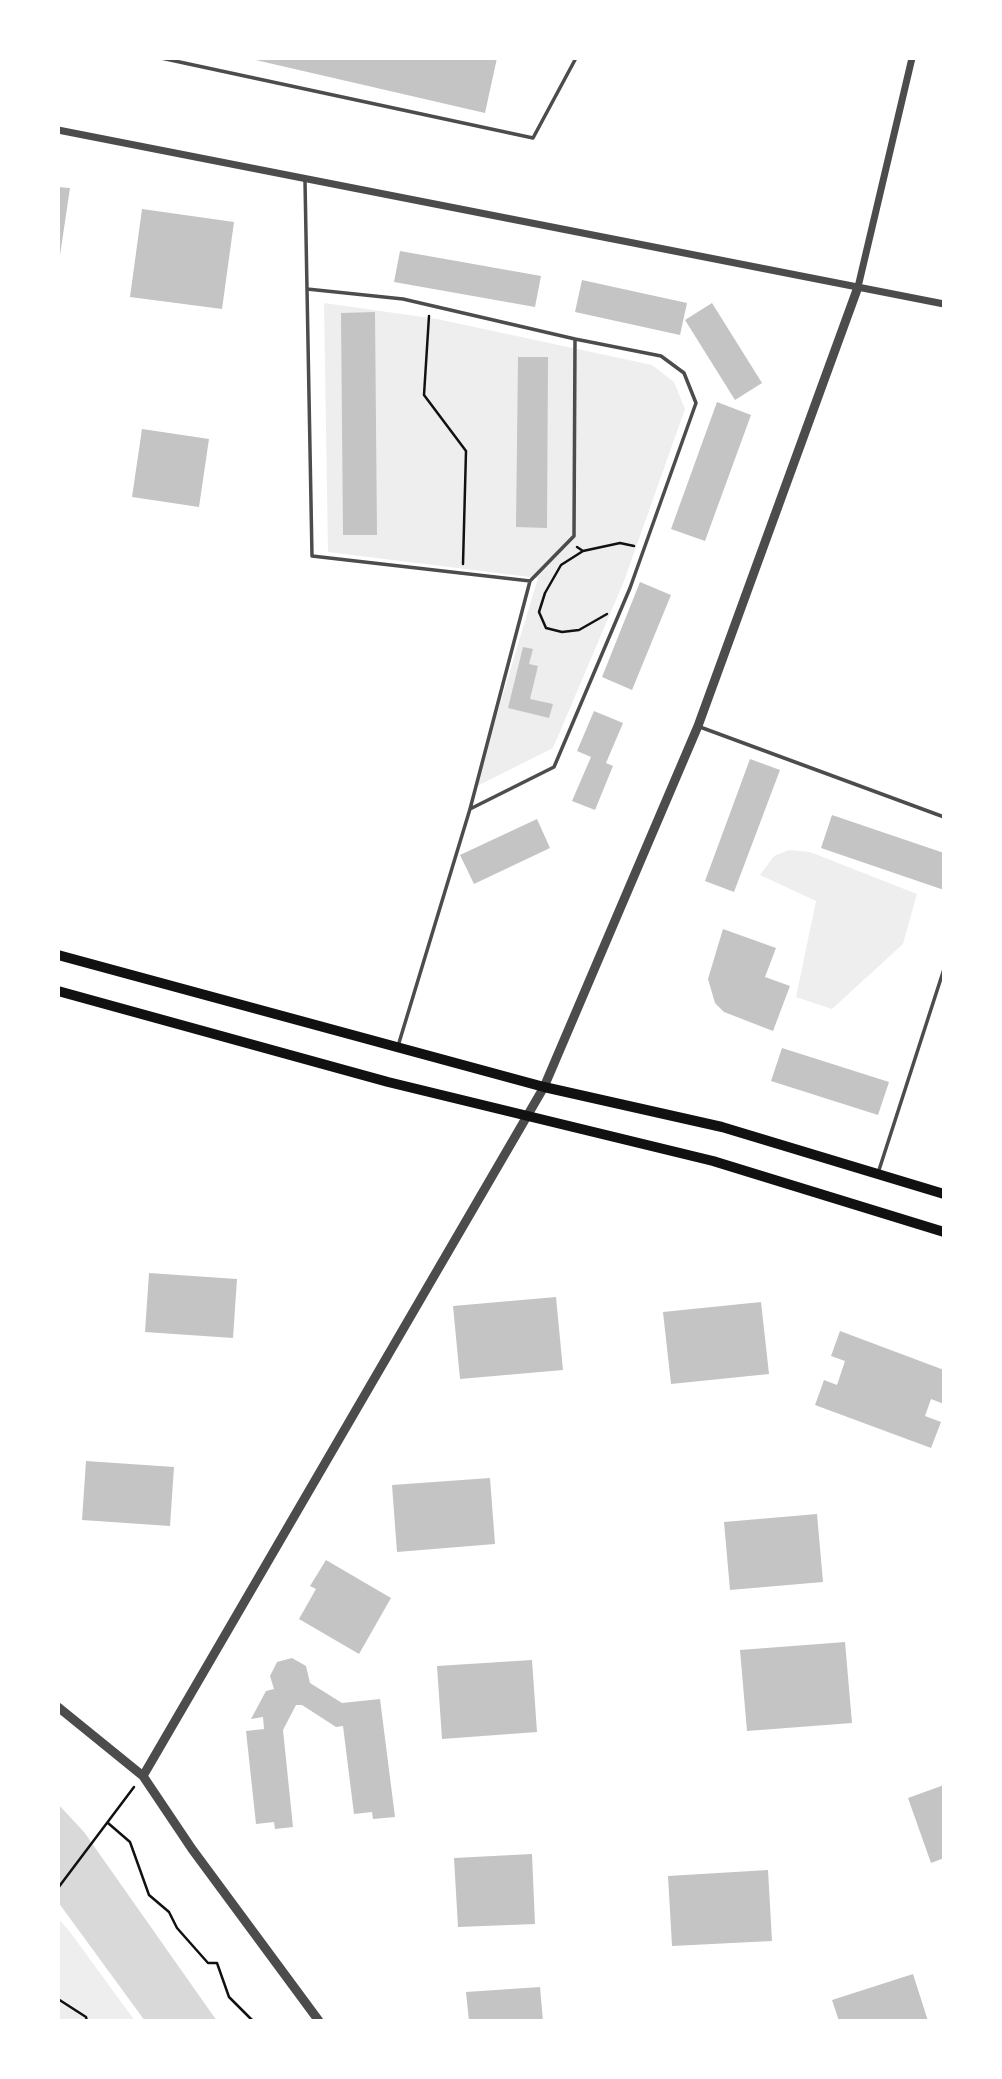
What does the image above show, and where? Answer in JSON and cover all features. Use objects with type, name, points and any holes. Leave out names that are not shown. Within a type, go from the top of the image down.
[{"type":"main road","points":[[58,955],[544,1087],[722,1127],[944,1194]]},
{"type":"main road","points":[[58,991],[525,1117],[713,1161],[944,1232]]},
{"type":"street","points":[[142,1776],[544,1087],[698,726],[858,287],[912,58]]},
{"type":"street","points":[[58,130],[944,304]]},
{"type":"street","points":[[58,1707],[142,1776],[192,1849],[319,2021]]},
{"type":"lane","points":[[161,58],[533,138],[576,58]]},
{"type":"lane","points":[[305,180],[312,556],[530,581]]},
{"type":"lane","points":[[307,289],[429,306],[661,356],[684,373],[696,403],[644,548],[554,767],[470,809]]},
{"type":"lane","points":[[397,1048],[470,809],[530,581],[574,536],[575,339]]},
{"type":"lane","points":[[698,726],[944,817]]},
{"type":"lane","points":[[878,1173],[944,969]]},
{"type":"path","points":[[429,306],[424,395],[466,451],[463,573]]},
{"type":"path","points":[[569,541],[583,551]]},
{"type":"path","points":[[610,611],[579,630],[562,632],[546,628],[539,612],[545,593],[561,565],[583,551],[620,542],[644,548]]},
{"type":"path","points":[[58,1888],[142,1776]]},
{"type":"path","points":[[108,1824],[130,1842],[149,1895],[169,1912],[177,1928],[208,1963],[218,1963],[229,1997],[253,2021]]},
{"type":"path","points":[[58,1999],[86,2017],[87,2021]]},
{"type":"shaded area","points":[[324,303],[437,319],[652,365],[674,382],[685,409],[624,581],[553,748],[475,787],[538,578],[328,552]]},
{"type":"shaded area","points":[[789,850],[810,852],[917,894],[903,944],[832,1009],[796,997],[816,901],[760,875],[774,856]]},
{"type":"shaded area","points":[[58,1804],[84,1832],[217,2021],[145,2021],[58,1902]]},
{"type":"shaded area","points":[[58,1918],[70,1932],[135,2021],[58,2021]]},
{"type":"building","points":[[247,58],[497,58],[485,113]]},
{"type":"building","points":[[58,187],[70,188],[59,262],[58,262]]},
{"type":"building","points":[[142,209],[234,222],[222,309],[130,297]]},
{"type":"building","points":[[400,251],[541,276],[535,307],[394,282]]},
{"type":"building","points":[[582,280],[687,303],[680,335],[575,312]]},
{"type":"building","points":[[712,303],[762,383],[735,400],[685,320]]},
{"type":"building","points":[[375,312],[377,535],[343,535],[341,313]]},
{"type":"building","points":[[518,357],[548,357],[547,528],[516,527]]},
{"type":"building","points":[[717,402],[751,415],[705,541],[671,529]]},
{"type":"building","points":[[142,429],[209,439],[199,507],[132,497]]},
{"type":"building","points":[[640,582],[671,595],[632,690],[602,677]]},
{"type":"building","points":[[523,647],[533,649],[529,664],[538,666],[530,699],[553,704],[549,718],[508,708]]},
{"type":"building","points":[[594,711],[623,723],[606,763],[613,766],[595,810],[572,801],[591,757],[577,751]]},
{"type":"building","points":[[750,759],[780,770],[734,892],[705,881]]},
{"type":"building","points":[[832,815],[944,853],[944,890],[821,848]]},
{"type":"building","points":[[537,819],[550,848],[474,884],[460,855]]},
{"type":"building","points":[[723,929],[776,948],[765,977],[790,986],[773,1031],[724,1012],[715,1003],[708,979]]},
{"type":"building","points":[[782,1048],[889,1082],[878,1115],[771,1081]]},
{"type":"building","points":[[149,1273],[237,1279],[233,1338],[145,1332]]},
{"type":"building","points":[[556,1297],[563,1370],[460,1379],[453,1306]]},
{"type":"building","points":[[761,1302],[769,1374],[671,1384],[663,1312]]},
{"type":"building","points":[[840,1331],[944,1370],[944,1404],[931,1399],[925,1416],[941,1422],[931,1448],[815,1405],[824,1380],[837,1385],[845,1361],[831,1356]]},
{"type":"building","points":[[86,1461],[174,1467],[170,1526],[82,1520]]},
{"type":"building","points":[[490,1478],[495,1544],[397,1552],[392,1485]]},
{"type":"building","points":[[817,1514],[823,1582],[730,1590],[724,1522]]},
{"type":"building","points":[[326,1560],[391,1598],[359,1654],[299,1619],[316,1589],[310,1586]]},
{"type":"building","points":[[845,1642],[852,1723],[747,1731],[740,1650]]},
{"type":"building","points":[[292,1658],[306,1666],[310,1683],[342,1703],[380,1699],[395,1817],[373,1819],[372,1812],[354,1814],[343,1726],[336,1727],[302,1705],[296,1705],[283,1730],[293,1827],[275,1829],[274,1822],[256,1824],[246,1731],[264,1729],[263,1717],[251,1719],[266,1691],[274,1689],[270,1676],[277,1662]]},
{"type":"building","points":[[532,1660],[537,1732],[442,1739],[437,1666]]},
{"type":"building","points":[[944,1785],[944,1858],[931,1863],[908,1798]]},
{"type":"building","points":[[532,1854],[535,1924],[458,1927],[454,1858]]},
{"type":"building","points":[[768,1870],[772,1941],[672,1946],[668,1876]]},
{"type":"building","points":[[913,1974],[928,2021],[839,2021],[832,2000]]},
{"type":"building","points":[[540,1987],[543,2021],[469,2021],[466,1992]]}]
